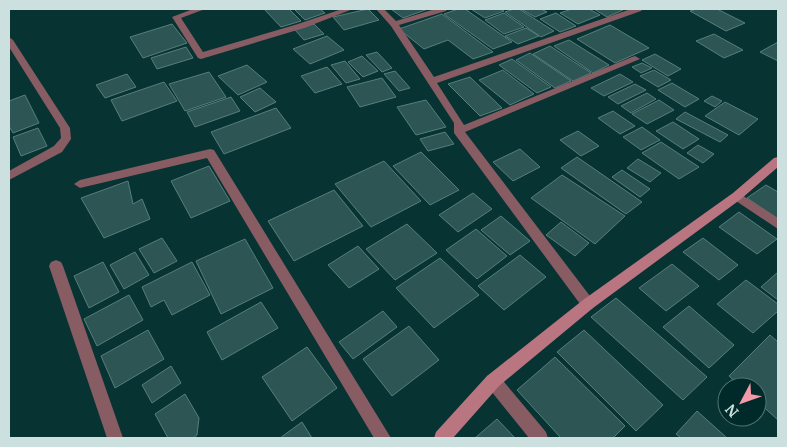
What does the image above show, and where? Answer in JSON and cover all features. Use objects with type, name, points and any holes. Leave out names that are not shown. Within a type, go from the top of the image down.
[{"type":"main road","points":[[442,438],[494,382],[588,304],[737,196],[778,161]]},
{"type":"street","points":[[201,9],[176,18],[201,56],[349,9]]},
{"type":"street","points":[[380,9],[394,24],[433,81],[459,123],[458,131],[588,304]]},
{"type":"street","points":[[394,24],[443,9]]},
{"type":"street","points":[[433,81],[638,9]]},
{"type":"street","points":[[9,40],[65,128],[66,139],[58,149],[9,176]]},
{"type":"street","points":[[458,131],[635,60]]},
{"type":"street","points":[[80,184],[210,153],[383,438]]},
{"type":"street","points":[[737,196],[778,224]]},
{"type":"street","points":[[56,266],[115,438]]},
{"type":"street","points":[[494,382],[540,438]]},
{"type":"building","points":[[264,9],[289,9],[301,21],[281,27]]},
{"type":"building","points":[[294,9],[320,9],[325,13],[305,20]]},
{"type":"building","points":[[368,9],[379,20],[344,30],[333,17]]},
{"type":"building","points":[[391,9],[428,9],[403,18]]},
{"type":"building","points":[[458,9],[465,9],[512,42],[493,49],[444,14]]},
{"type":"building","points":[[471,9],[500,9],[504,11],[485,18]]},
{"type":"building","points":[[519,9],[554,31],[541,37],[505,12]]},
{"type":"building","points":[[521,9],[541,9],[547,12],[535,17]]},
{"type":"building","points":[[572,9],[589,9],[600,15],[578,24],[560,13]]},
{"type":"building","points":[[594,9],[621,9],[623,10],[607,17]]},
{"type":"building","points":[[717,9],[745,23],[726,31],[690,11]]},
{"type":"building","points":[[504,13],[524,27],[504,34],[485,20]]},
{"type":"building","points":[[556,13],[576,26],[560,32],[540,19]]},
{"type":"building","points":[[442,14],[493,52],[473,59],[448,40],[424,49],[399,29]]},
{"type":"building","points":[[172,24],[187,43],[143,58],[130,37]]},
{"type":"building","points":[[314,24],[324,34],[304,40],[295,30]]},
{"type":"building","points":[[610,25],[649,48],[615,63],[577,39]]},
{"type":"building","points":[[526,28],[539,36],[518,44],[505,36]]},
{"type":"building","points":[[714,34],[743,50],[724,58],[696,41]]},
{"type":"building","points":[[327,36],[344,50],[310,64],[293,49]]},
{"type":"building","points":[[569,40],[609,65],[593,73],[554,46]]},
{"type":"building","points":[[778,42],[778,61],[760,52]]},
{"type":"building","points":[[550,46],[591,73],[573,81],[533,54]]},
{"type":"building","points":[[186,47],[193,58],[157,69],[151,58]]},
{"type":"building","points":[[377,52],[392,68],[382,72],[366,55]]},
{"type":"building","points":[[530,53],[571,81],[555,88],[516,60]]},
{"type":"building","points":[[655,54],[681,69],[668,76],[642,60]]},
{"type":"building","points":[[362,56],[378,71],[363,77],[348,62]]},
{"type":"building","points":[[512,59],[551,87],[537,93],[499,65]]},
{"type":"building","points":[[345,61],[360,79],[346,83],[331,65]]},
{"type":"building","points":[[642,63],[652,68],[641,73],[632,67]]},
{"type":"building","points":[[247,65],[267,82],[238,95],[218,76]]},
{"type":"building","points":[[327,67],[342,84],[315,93],[301,76]]},
{"type":"building","points":[[503,70],[534,94],[510,105],[479,80]]},
{"type":"building","points":[[654,70],[671,80],[658,87],[640,76]]},
{"type":"building","points":[[395,71],[410,88],[399,91],[384,74]]},
{"type":"building","points":[[209,72],[226,97],[185,111],[169,84]]},
{"type":"building","points":[[127,74],[136,87],[105,98],[96,85]]},
{"type":"building","points":[[620,74],[633,82],[604,96],[591,88]]},
{"type":"building","points":[[470,77],[502,108],[480,116],[448,84]]},
{"type":"building","points":[[382,78],[396,97],[360,107],[347,87]]},
{"type":"building","points":[[164,82],[177,101],[122,121],[111,100]]},
{"type":"building","points":[[672,83],[699,99],[685,107],[658,90]]},
{"type":"building","points":[[635,84],[646,90],[618,104],[608,97]]},
{"type":"building","points":[[260,88],[276,102],[255,112],[240,97]]},
{"type":"building","points":[[647,93],[656,99],[631,113],[621,106]]},
{"type":"building","points":[[25,95],[39,123],[13,133],[9,126],[9,101]]},
{"type":"building","points":[[712,96],[722,101],[715,107],[704,101]]},
{"type":"building","points":[[231,97],[240,111],[195,127],[187,112]]},
{"type":"building","points":[[426,100],[446,127],[416,135],[397,107]]},
{"type":"building","points":[[659,100],[674,110],[647,124],[632,114]]},
{"type":"building","points":[[725,102],[758,119],[739,135],[705,116]]},
{"type":"building","points":[[276,108],[291,128],[224,154],[211,132]]},
{"type":"building","points":[[613,111],[635,126],[620,134],[598,118]]},
{"type":"building","points":[[685,112],[728,135],[720,142],[676,119]]},
{"type":"building","points":[[673,122],[699,139],[683,149],[656,131]]},
{"type":"building","points":[[642,127],[660,140],[641,150],[623,137]]},
{"type":"building","points":[[38,128],[47,146],[21,156],[13,137]]},
{"type":"building","points":[[578,131],[599,146],[581,156],[560,140]]},
{"type":"building","points":[[445,132],[454,144],[428,151],[420,139]]},
{"type":"building","points":[[661,142],[699,167],[679,179],[642,153]]},
{"type":"building","points":[[698,145],[714,154],[703,163],[687,153]]},
{"type":"building","points":[[520,149],[540,167],[513,181],[493,162]]},
{"type":"building","points":[[421,152],[459,190],[430,205],[393,166]]},
{"type":"building","points":[[577,157],[642,202],[626,214],[561,168]]},
{"type":"building","points":[[638,159],[661,173],[650,182],[627,168]]},
{"type":"building","points":[[384,161],[421,201],[371,227],[335,184]]},
{"type":"building","points":[[209,166],[230,201],[191,218],[171,181]]},
{"type":"building","points":[[622,170],[650,189],[640,197],[612,177]]},
{"type":"building","points":[[562,175],[625,216],[595,244],[531,198]]},
{"type":"building","points":[[128,181],[133,204],[142,199],[150,219],[104,238],[81,198]]},
{"type":"building","points":[[766,185],[778,192],[778,219],[747,198]]},
{"type":"building","points":[[334,190],[363,226],[294,261],[268,221]]},
{"type":"building","points":[[473,193],[492,209],[458,232],[439,215]]},
{"type":"building","points":[[739,212],[777,239],[757,254],[719,227]]},
{"type":"building","points":[[501,216],[530,241],[510,255],[481,230]]},
{"type":"building","points":[[561,222],[589,243],[575,256],[546,235]]},
{"type":"building","points":[[407,224],[437,253],[395,280],[366,249]]},
{"type":"building","points":[[476,229],[507,256],[477,279],[446,250]]},
{"type":"building","points":[[162,238],[177,261],[154,273],[139,249]]},
{"type":"building","points":[[703,238],[738,265],[719,280],[683,252]]},
{"type":"building","points":[[245,239],[273,288],[221,314],[196,261]]},
{"type":"building","points":[[358,246],[379,269],[349,288],[328,265]]},
{"type":"building","points":[[135,252],[149,275],[124,289],[110,265]]},
{"type":"building","points":[[520,255],[546,277],[504,310],[478,286]]},
{"type":"building","points":[[440,258],[479,295],[434,328],[396,288]]},
{"type":"building","points":[[103,262],[119,292],[89,308],[74,276]]},
{"type":"building","points":[[192,262],[210,295],[172,315],[164,300],[151,307],[142,287]]},
{"type":"building","points":[[672,264],[699,286],[666,311],[639,288]]},
{"type":"building","points":[[778,272],[778,300],[761,287]]},
{"type":"building","points":[[746,280],[778,304],[778,311],[753,333],[717,304]]},
{"type":"building","points":[[129,295],[143,320],[97,346],[84,319]]},
{"type":"building","points":[[616,298],[707,377],[683,400],[591,317]]},
{"type":"building","points":[[261,302],[278,328],[222,360],[207,332]]},
{"type":"building","points":[[689,306],[734,345],[709,368],[663,327]]},
{"type":"building","points":[[383,311],[397,327],[353,359],[339,342]]},
{"type":"building","points":[[409,326],[439,360],[392,396],[363,359]]},
{"type":"building","points":[[148,330],[164,359],[115,388],[101,356]]},
{"type":"building","points":[[584,330],[663,405],[636,431],[557,352]]},
{"type":"building","points":[[770,335],[778,342],[778,420],[767,410],[767,377],[729,376]]},
{"type":"building","points":[[307,347],[337,388],[292,421],[262,377]]},
{"type":"building","points":[[555,357],[625,426],[613,438],[561,438],[517,390]]},
{"type":"building","points":[[171,366],[181,383],[152,403],[142,385]]},
{"type":"building","points":[[185,394],[199,418],[197,435],[193,438],[168,438],[155,414]]},
{"type":"building","points":[[697,411],[727,438],[681,438],[676,434]]},
{"type":"building","points":[[497,419],[515,438],[475,438]]},
{"type":"building","points":[[302,422],[312,438],[280,438]]}]
